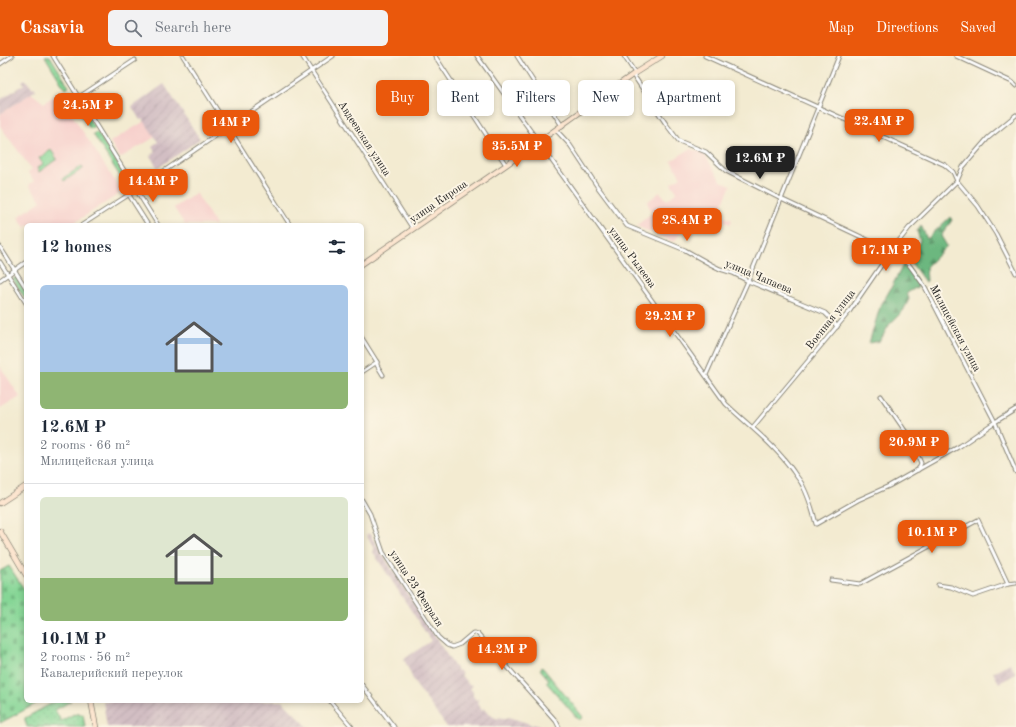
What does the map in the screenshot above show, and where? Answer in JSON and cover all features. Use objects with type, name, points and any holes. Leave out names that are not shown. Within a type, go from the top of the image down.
[{"type":"main road","name":"улица Кирова","points":[[364,263],[562,126],[635,73],[662,56]]},
{"type":"main road","points":[[0,503],[24,487]]},
{"type":"main road","points":[[0,531],[24,572]]},
{"type":"main road","points":[[91,703],[96,727]]},
{"type":"street","points":[[0,64],[12,56]]},
{"type":"street","points":[[53,56],[157,223]]},
{"type":"street","points":[[183,56],[289,223]]},
{"type":"street","name":"Авдеевская улица","points":[[302,56],[413,229]]},
{"type":"street","points":[[85,223],[129,195],[332,56]]},
{"type":"street","points":[[435,56],[506,165]]},
{"type":"street","name":"улица Рылеева","points":[[477,56],[726,404],[753,427],[784,458],[803,485],[816,524],[858,500],[889,486],[918,470]]},
{"type":"street","points":[[517,56],[562,126]]},
{"type":"street","name":"Милицейская улица","points":[[624,56],[635,73],[634,77],[679,141],[706,152],[726,171],[891,251],[902,258],[910,266],[925,287],[995,422],[1016,472]]},
{"type":"street","points":[[705,56],[945,165],[953,172],[957,181],[978,206],[992,228],[1016,273]]},
{"type":"street","points":[[706,375],[748,281],[839,56]]},
{"type":"street","points":[[956,56],[1012,82],[1016,86]]},
{"type":"street","points":[[79,97],[135,60]]},
{"type":"street","name":"Военная улица","points":[[753,427],[849,312],[908,228],[957,181],[963,167],[988,138],[1016,115]]},
{"type":"street","name":"улица Чапаева","points":[[556,130],[570,145],[597,186],[627,226],[685,250],[720,269],[824,313],[837,327]]},
{"type":"street","points":[[129,195],[147,223]]},
{"type":"street","points":[[0,247],[24,285]]},
{"type":"street","points":[[0,262],[24,300]]},
{"type":"street","points":[[0,280],[24,263]]},
{"type":"street","points":[[364,341],[383,375]]},
{"type":"street","points":[[364,371],[377,362]]},
{"type":"street","points":[[882,396],[910,438],[921,463],[918,470]]},
{"type":"street","points":[[918,470],[960,446],[1016,409]]},
{"type":"street","name":"улица 23 Февраля","points":[[364,504],[370,514],[383,552],[438,637],[447,645],[455,647],[473,633],[477,633],[556,721],[559,727]]},
{"type":"street","points":[[831,580],[860,584],[978,520],[1008,584]]},
{"type":"street","points":[[938,585],[951,587],[973,596],[1008,584],[1016,583]]},
{"type":"street","points":[[364,688],[394,727]]},
{"type":"street","points":[[332,703],[352,727]]},
{"type":"shaded area","points":[[25,79],[32,88],[34,87],[36,90],[0,114],[0,100],[24,84],[22,81]]},
{"type":"shaded area","points":[[164,84],[200,139],[158,168],[150,156],[156,152],[152,146],[158,142],[143,119],[140,120],[132,107]]},
{"type":"shaded area","points":[[31,93],[44,103],[58,93],[122,192],[74,223],[24,223],[24,226],[18,217],[41,201],[29,185],[34,181],[28,173],[32,170],[0,126],[0,114]]},
{"type":"shaded area","points":[[145,121],[155,137],[120,158],[110,142]]},
{"type":"shaded area","points":[[690,149],[703,152],[721,181],[731,185],[718,214],[732,220],[730,224],[696,210],[674,242],[636,226],[652,213],[647,202],[660,192],[667,200],[677,192],[671,183],[681,177],[671,161]]},
{"type":"shaded area","points":[[196,193],[215,223],[184,223],[174,208]]},
{"type":"shaded area","points":[[0,366],[20,397],[0,409]]},
{"type":"shaded area","points":[[369,533],[454,666],[458,671],[459,670],[469,685],[470,684],[472,686],[470,688],[473,692],[473,696],[476,700],[479,700],[477,701],[482,710],[484,708],[486,712],[487,711],[498,719],[499,717],[507,719],[508,717],[531,724],[531,726],[533,724],[540,726],[539,727],[447,727],[415,684],[404,659],[431,641],[373,552],[373,547],[366,535]]},
{"type":"shaded area","points":[[1010,663],[1016,674],[999,683],[993,672]]},
{"type":"shaded area","points":[[103,703],[284,703],[308,727],[107,727]]},
{"type":"green space","points":[[45,56],[50,56],[69,87],[65,89]]},
{"type":"green space","points":[[71,90],[94,127],[90,129],[68,92]]},
{"type":"green space","points":[[97,132],[133,188],[129,190],[93,134]]},
{"type":"green space","points":[[51,150],[57,159],[39,172],[37,168],[43,164],[39,158]]},
{"type":"green space","points":[[82,166],[84,168],[64,181],[63,178]]},
{"type":"green space","points":[[950,217],[952,220],[941,236],[947,246],[926,267],[927,281],[925,282],[908,260],[920,241],[917,231],[921,225],[927,239]]},
{"type":"green space","points":[[903,265],[911,271],[919,286],[907,293],[909,299],[903,311],[889,325],[880,341],[869,343],[880,307]]},
{"type":"green space","points":[[16,277],[24,289],[24,297],[13,279]]},
{"type":"green space","points":[[9,566],[24,589],[24,703],[37,703],[0,723],[0,571]]},
{"type":"green space","points":[[542,667],[583,717],[579,720],[546,682],[549,680],[540,669]]},
{"type":"green space","points":[[52,703],[67,703],[55,710],[61,721],[74,714],[83,714],[85,727],[27,727],[25,718]]}]
